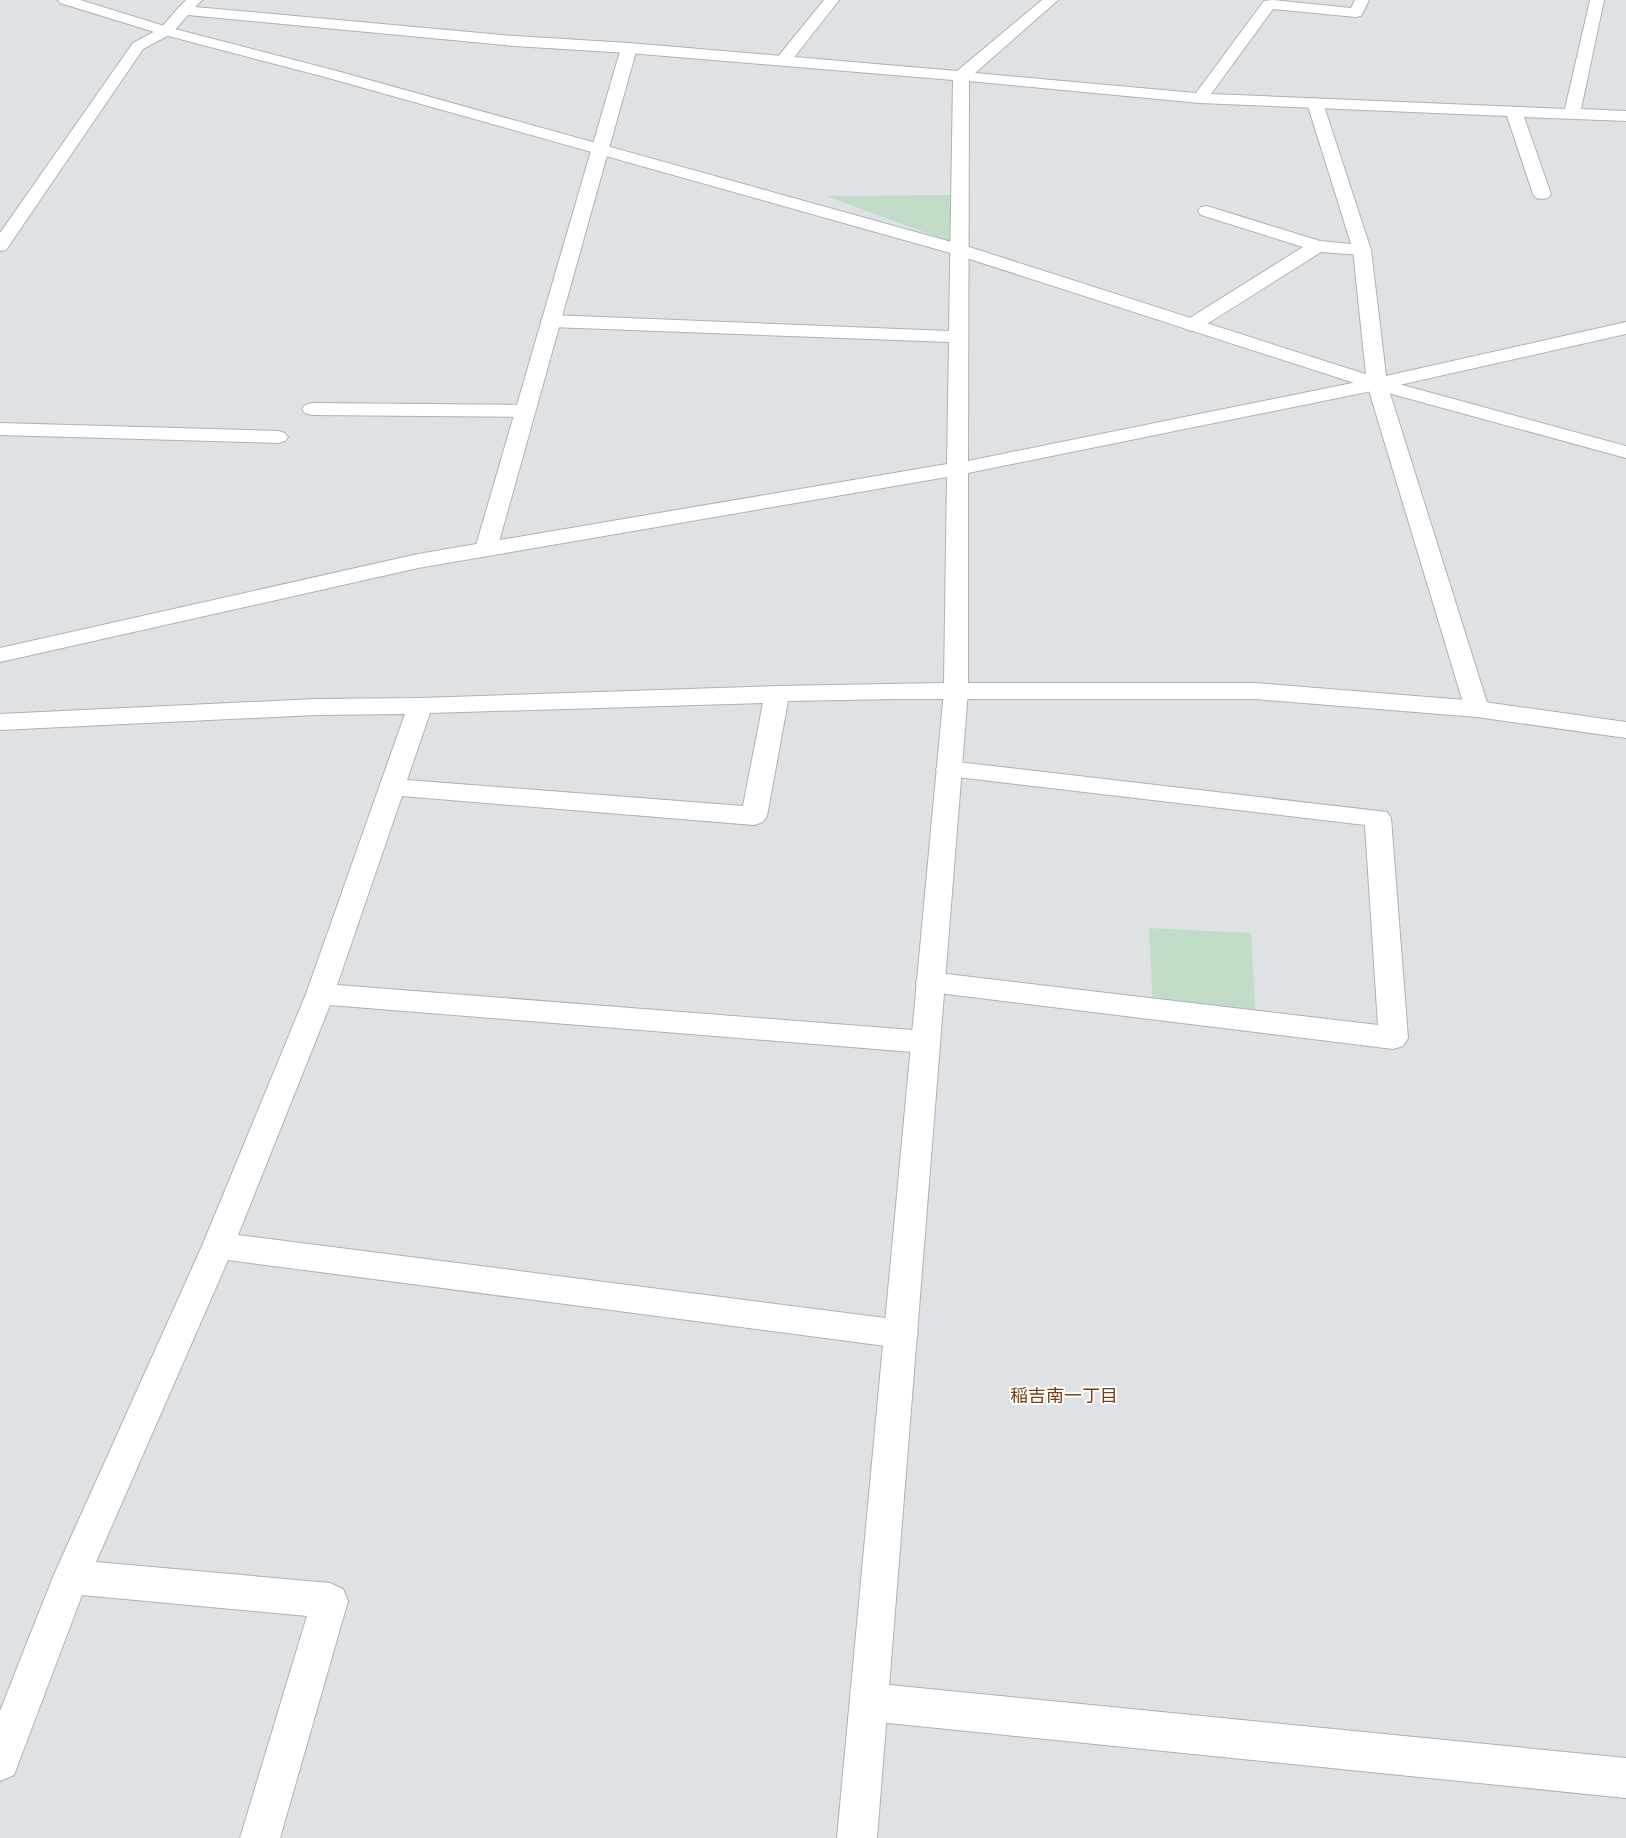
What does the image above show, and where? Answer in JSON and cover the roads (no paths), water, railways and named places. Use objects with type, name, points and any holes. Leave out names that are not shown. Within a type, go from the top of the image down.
[{"type":"street","points":[[65,0],[166,31],[331,74],[960,250],[1377,384],[1626,452]]},
{"type":"street","points":[[783,61],[832,0]]},
{"type":"street","points":[[857,1838],[956,691],[961,76],[1052,0]]},
{"type":"street","points":[[1200,98],[1269,4],[1356,13],[1362,0]]},
{"type":"street","points":[[1572,114],[1597,0]]},
{"type":"street","points":[[0,246],[138,46],[166,31],[190,5],[514,41],[629,48],[1200,98],[1626,116]]},
{"type":"street","points":[[486,549],[629,48]]},
{"type":"street","points":[[1315,104],[1362,250],[1377,384],[1477,709]]},
{"type":"street","points":[[1514,111],[1542,194]]},
{"type":"street","points":[[1207,211],[1318,246],[1362,250]]},
{"type":"street","points":[[1192,325],[1318,246]]},
{"type":"street","points":[[551,321],[959,337]]},
{"type":"street","points":[[0,655],[418,561],[958,469],[1377,384],[1626,328]]},
{"type":"street","points":[[312,409],[525,412]]},
{"type":"street","points":[[0,429],[278,438]]},
{"type":"street","points":[[0,722],[315,707],[420,706],[777,694],[956,691],[1255,691],[1477,709],[1626,730]]},
{"type":"street","points":[[391,787],[754,816],[777,694]]},
{"type":"street","points":[[0,1761],[71,1576],[218,1246],[320,994],[420,706]]},
{"type":"street","points":[[930,982],[1393,1038],[1378,818],[949,769]]},
{"type":"street","points":[[320,994],[925,1042]]},
{"type":"street","points":[[218,1246],[901,1334]]},
{"type":"street","points":[[71,1576],[330,1601],[260,1838]]},
{"type":"street","points":[[869,1702],[1626,1778]]},
{"type":"district","name":"稲吉南一丁目","points":[[1064,1396]]}]
